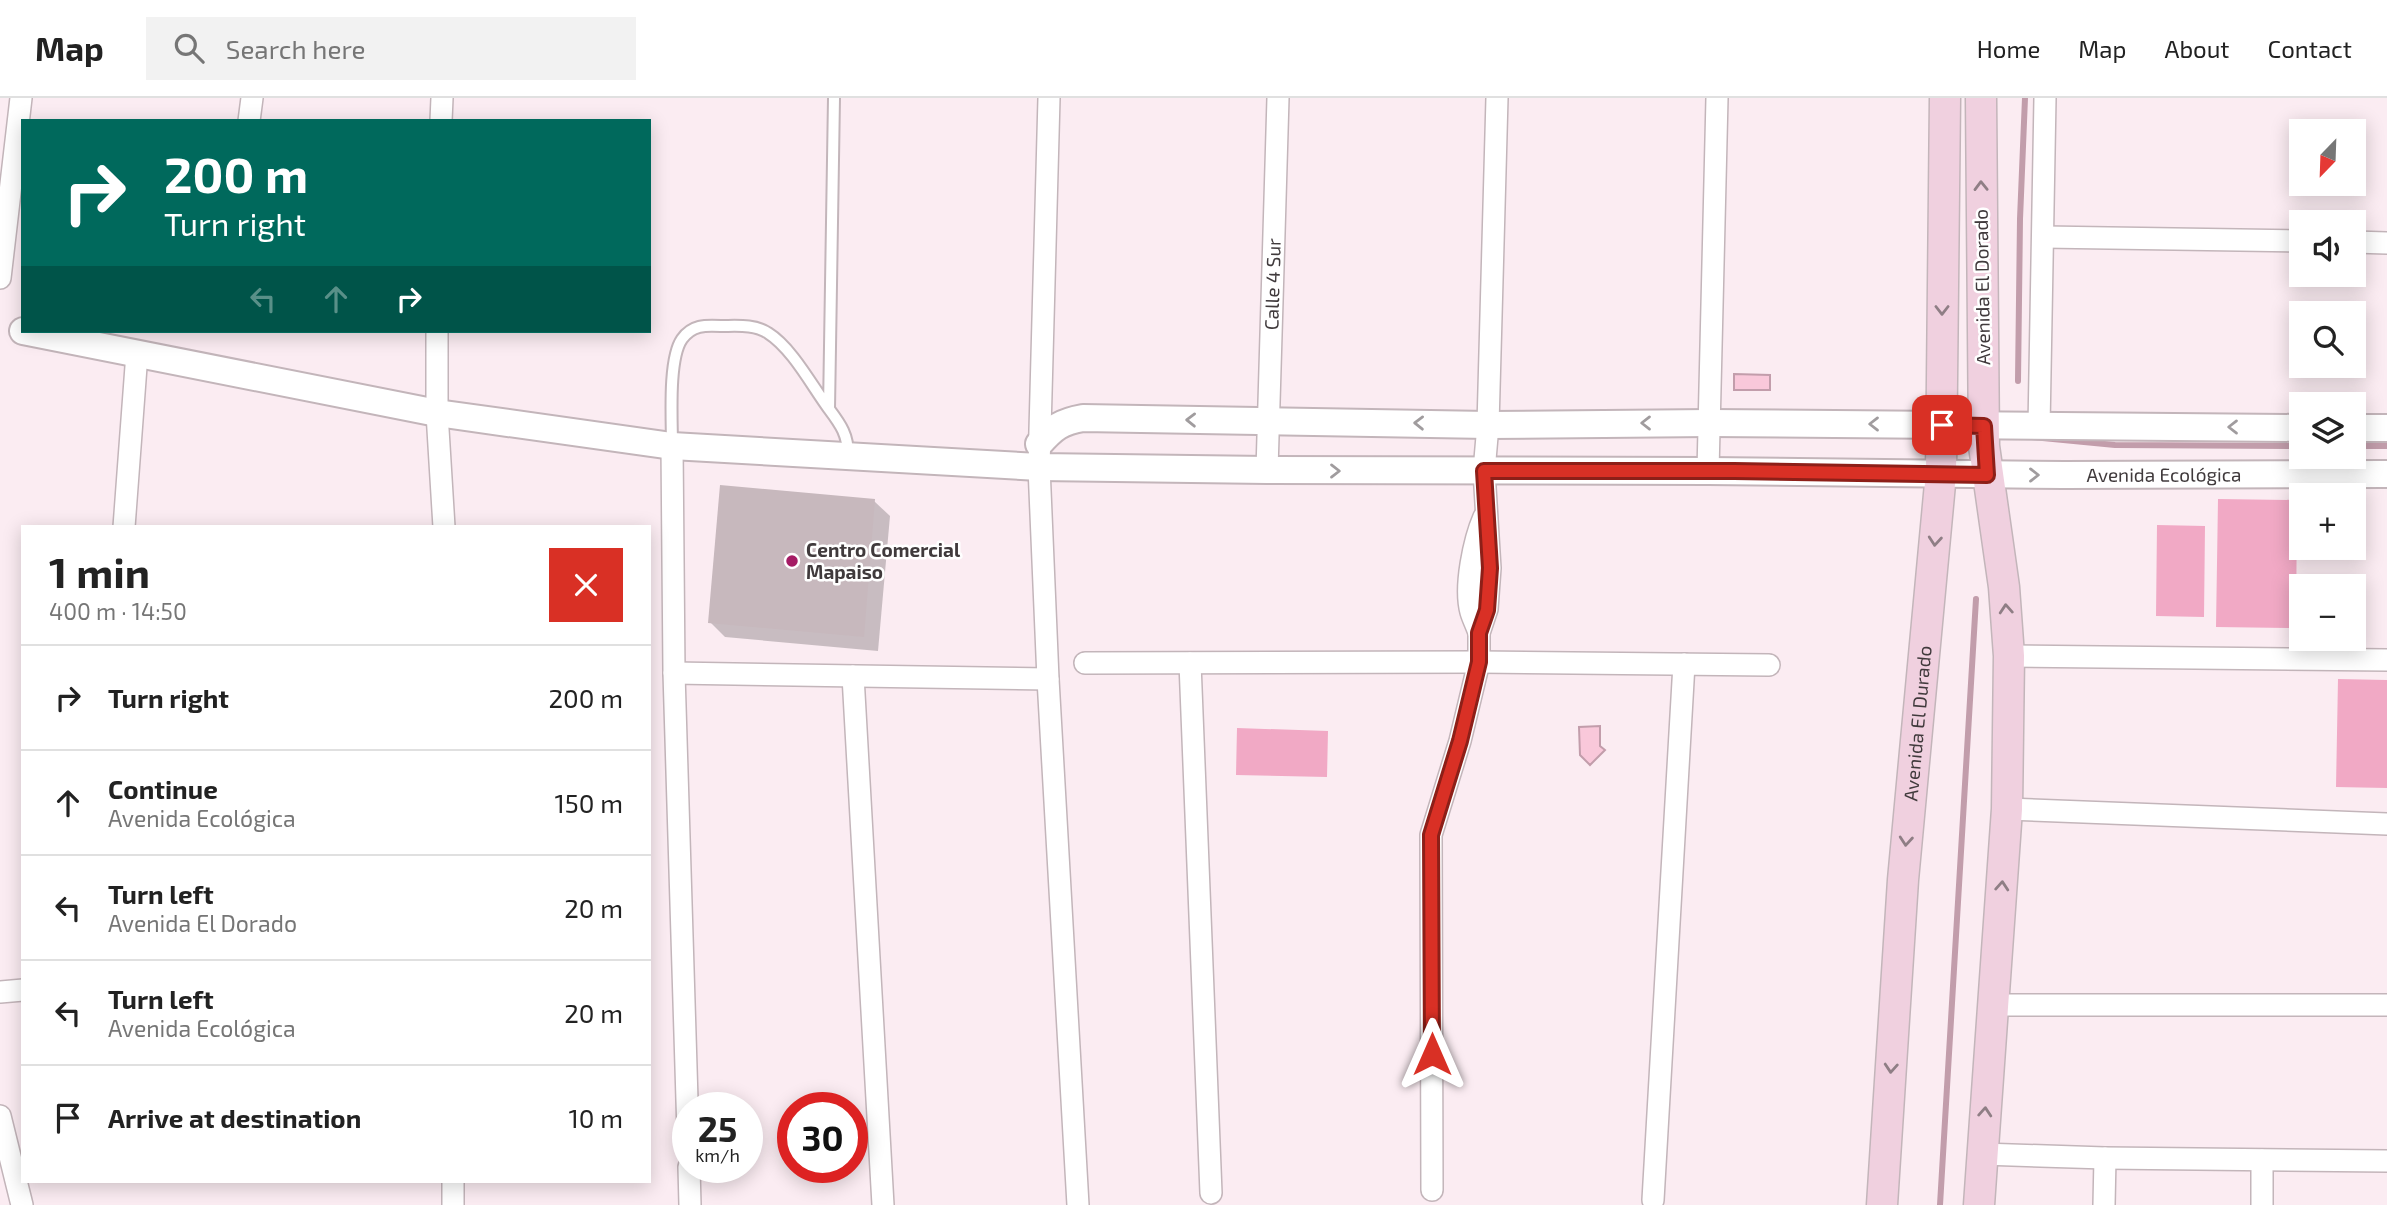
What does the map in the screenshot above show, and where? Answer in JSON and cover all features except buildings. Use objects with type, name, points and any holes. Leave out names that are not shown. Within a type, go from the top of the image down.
[{"type":"main road","name":"Avenida El Dorado","points":[[1942,242],[1945,98]]},
{"type":"main road","name":"Avenida El Dorado","points":[[1981,98],[1984,426],[1987,475]]},
{"type":"main road","name":"Avenida El Durado","points":[[1882,1205],[1903,880],[1941,473],[1942,242]]},
{"type":"main road","points":[[1979,1205],[2007,809],[2010,656],[2004,587],[1987,475]]},
{"type":"street","points":[[0,278],[8,137],[21,98]]},
{"type":"street","points":[[249,119],[252,98]]},
{"type":"street","points":[[441,119],[442,98]]},
{"type":"street","points":[[1049,98],[1039,455],[1048,679],[1078,1205]]},
{"type":"street","name":"Calle 4 Sur","points":[[1266,470],[1278,98]]},
{"type":"street","points":[[1432,1190],[1431,835],[1460,741],[1479,662],[1479,633],[1470,609],[1470,570],[1477,534],[1486,512],[1484,471],[1488,425],[1497,98]]},
{"type":"street","points":[[1708,471],[1717,98]]},
{"type":"street","points":[[2039,427],[2045,98]]},
{"type":"street","points":[[2044,237],[2289,241]]},
{"type":"street","points":[[2366,242],[2387,243]]},
{"type":"street","name":"Avenida Ecológica","points":[[0,326],[21,331]]},
{"type":"street","name":"Avenida Ecológica","points":[[33,333],[437,413],[672,446],[848,455],[1039,455],[1266,470],[1987,475],[2387,474]]},
{"type":"street","points":[[437,333],[437,413],[444,525]]},
{"type":"street","points":[[124,525],[137,353]]},
{"type":"street","points":[[1039,455],[1051,430],[1064,422],[1083,418],[1488,425],[1710,423],[2289,428]]},
{"type":"street","points":[[2366,428],[2387,428]]},
{"type":"street","points":[[672,446],[674,673],[687,1092]]},
{"type":"street","points":[[2010,656],[2387,660]]},
{"type":"street","points":[[1085,663],[1479,662],[1769,665]]},
{"type":"street","points":[[1190,663],[1210,1193]]},
{"type":"street","points":[[1653,1200],[1684,664]]},
{"type":"street","points":[[674,673],[1048,679]]},
{"type":"street","points":[[853,676],[883,1205]]},
{"type":"street","points":[[2007,809],[2387,824]]},
{"type":"street","points":[[0,992],[21,990]]},
{"type":"street","points":[[1993,1005],[2387,1005]]},
{"type":"street","points":[[0,1116],[22,1205]]},
{"type":"street","points":[[1982,1154],[2387,1161]]},
{"type":"street","points":[[2104,1205],[2105,1158]]},
{"type":"street","points":[[2262,1160],[2262,1205]]},
{"type":"street","points":[[453,1183],[453,1205]]},
{"type":"street","points":[[689,1183],[690,1205]]},
{"type":"lane","points":[[829,409],[834,98]]},
{"type":"lane","points":[[672,446],[672,374],[681,340],[693,328],[706,325],[753,327],[768,332],[787,351],[845,430],[848,455]]},
{"type":"shaded area","points":[[1734,374],[1770,375],[1770,390],[1734,390]]},
{"type":"shaded area","points":[[2218,499],[2289,500],[2289,560],[2297,560],[2296,574],[2289,574],[2289,628],[2216,627]]},
{"type":"shaded area","points":[[2157,525],[2205,526],[2204,617],[2156,616]]},
{"type":"shaded area","points":[[2338,679],[2387,680],[2387,788],[2336,787]]},
{"type":"shaded area","points":[[1600,726],[1600,746],[1605,750],[1590,765],[1580,755],[1579,727]]},
{"type":"shaded area","points":[[1237,728],[1328,731],[1327,777],[1236,775]]},
{"type":"waterway","points":[[2018,381],[2025,98]]},
{"type":"waterway","points":[[2032,437],[2115,445],[2289,446]]},
{"type":"waterway","points":[[2366,446],[2387,446]]},
{"type":"waterway","points":[[1940,1205],[1976,599]]},
{"type":"place","name":"Centro Comercial Mapaiso","points":[[792,561]]},
{"type":"route","points":[[1432,1054],[1431,835],[1460,741],[1479,662],[1479,633],[1487,610],[1490,568],[1484,471],[1499,469],[1987,475],[1984,426],[1942,425]]}]
